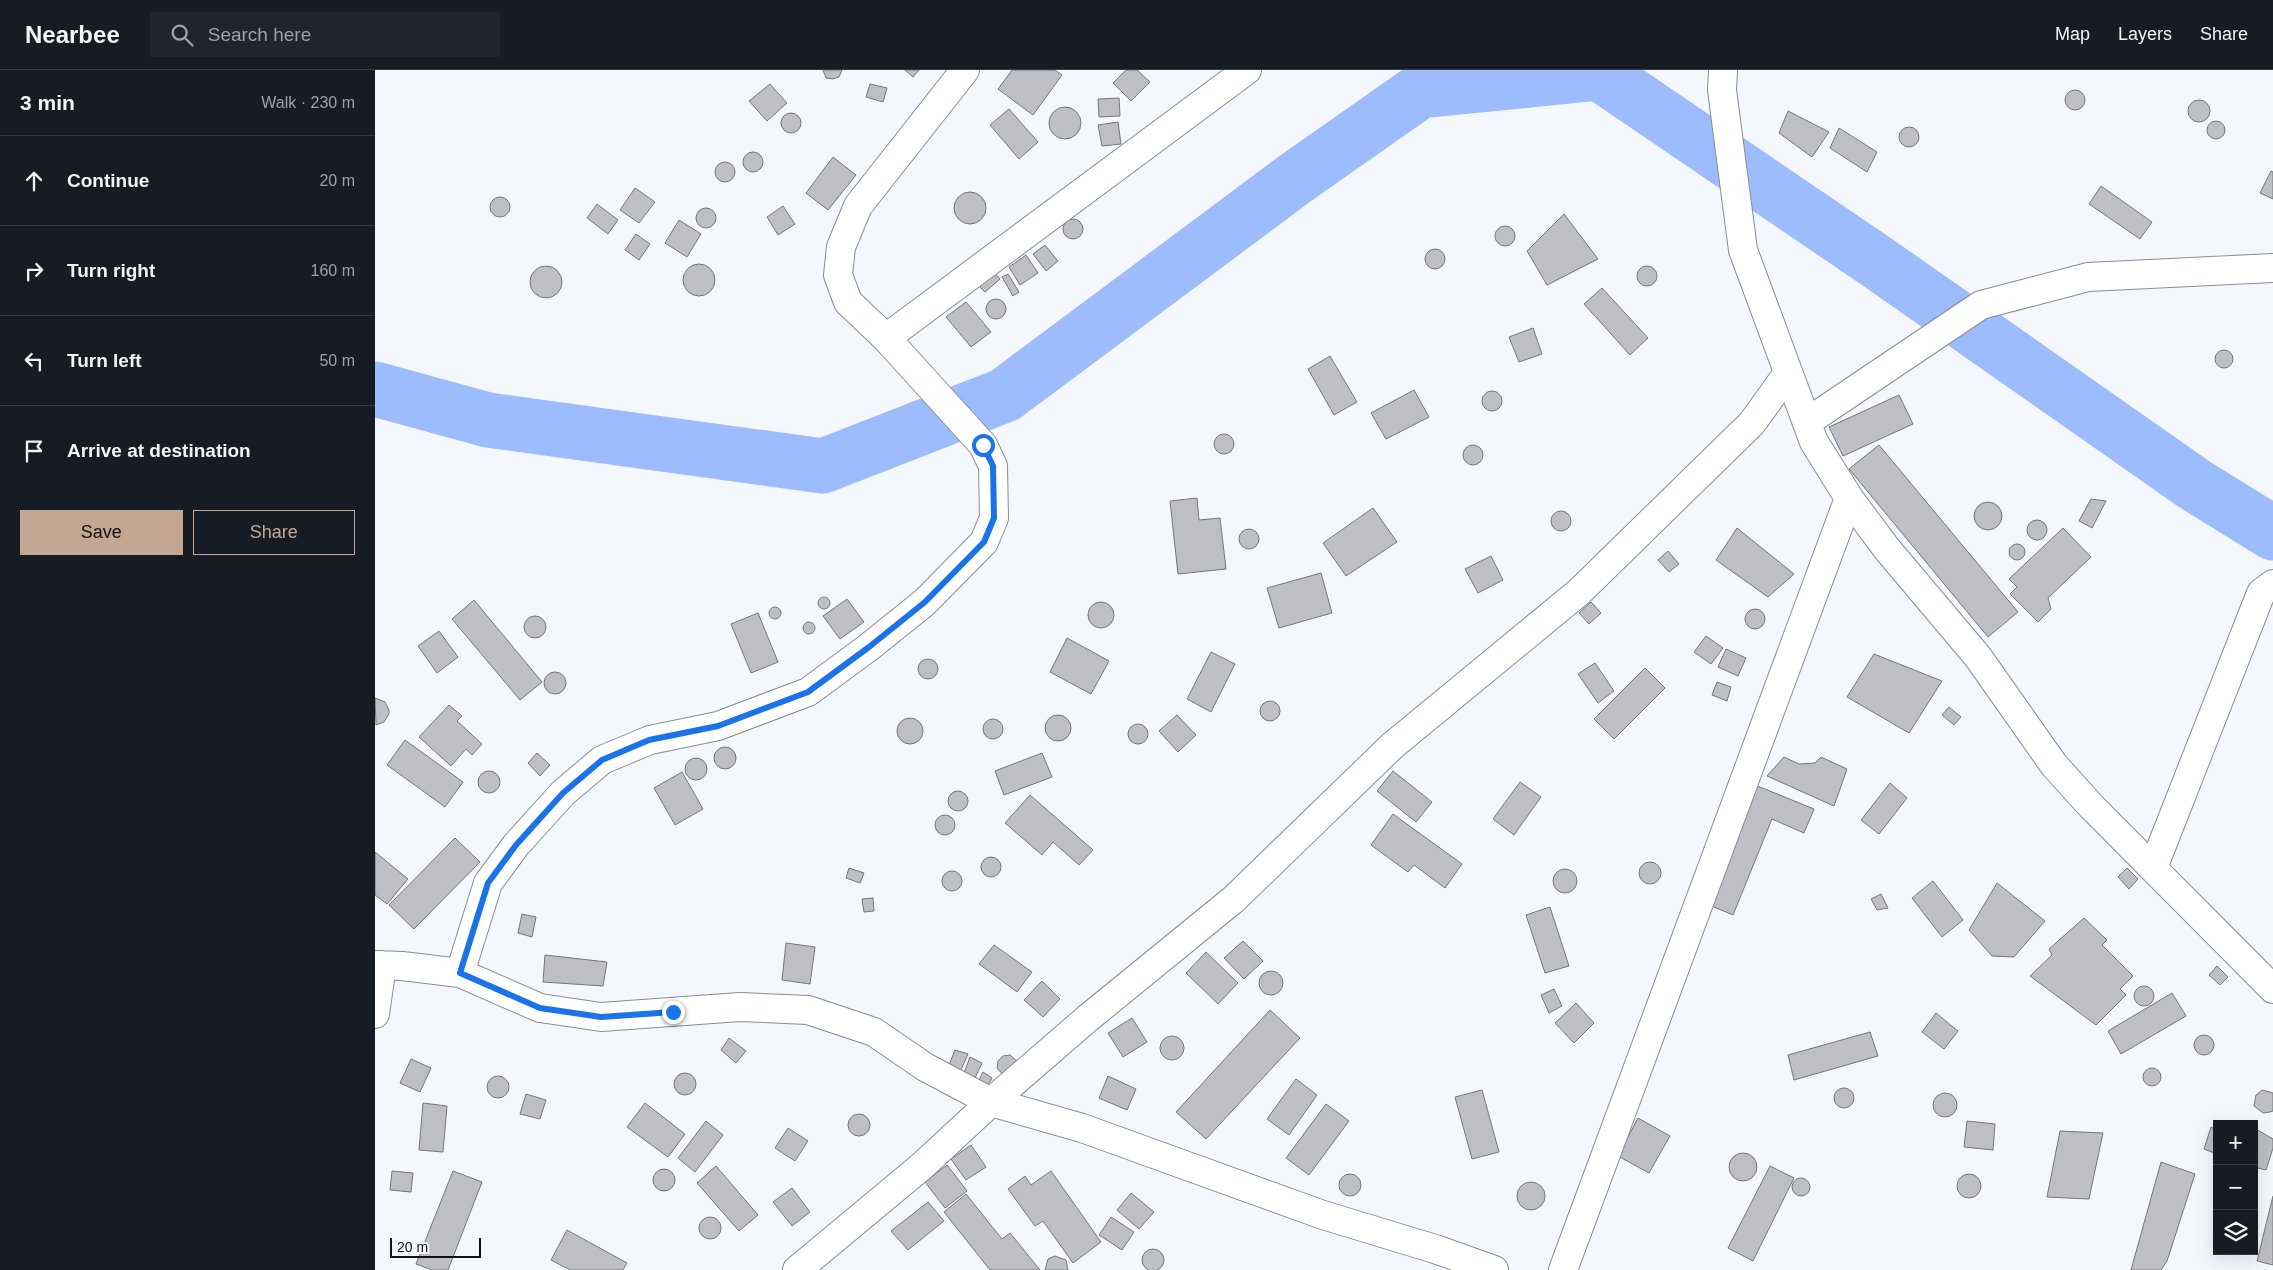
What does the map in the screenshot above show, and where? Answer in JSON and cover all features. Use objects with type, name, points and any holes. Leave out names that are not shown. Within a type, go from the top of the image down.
[{"type":"street","points":[[460,973],[488,883],[516,845],[563,793],[602,760],[649,740],[718,726],[808,692],[869,647],[925,602],[984,542],[994,518],[993,466],[983,445],[886,338],[848,302],[838,275],[841,247],[858,206],[965,70]]},
{"type":"street","points":[[886,338],[1247,70]]},
{"type":"street","points":[[1723,70],[1722,90],[1743,250],[1814,442],[1849,498],[1887,549],[1978,657],[2054,765],[2273,989]]},
{"type":"street","points":[[1807,422],[1981,305],[2088,277],[2273,268]]},
{"type":"street","points":[[797,1270],[922,1166],[991,1102],[1088,1018],[1234,899],[1392,746],[1579,592],[1752,423],[1788,373]]},
{"type":"street","points":[[1563,1270],[1849,498]]},
{"type":"street","points":[[2153,868],[2261,593],[2273,584]]},
{"type":"street","points":[[375,1014],[379,965],[460,973],[540,1008],[601,1017],[740,1007],[809,1010],[874,1032],[925,1068],[991,1102],[1082,1128],[1323,1215],[1435,1249],[1494,1270]]},
{"type":"building","points":[[823,70],[842,70],[839,77],[833,79],[826,78]]},
{"type":"building","points":[[905,70],[919,70],[913,77]]},
{"type":"building","points":[[1012,70],[1055,70],[1062,75],[1033,115],[998,89]]},
{"type":"building","points":[[1126,70],[1137,70],[1150,82],[1131,101],[1113,83]]},
{"type":"building","points":[[770,84],[787,103],[767,121],[749,101]]},
{"type":"building","points":[[870,84],[887,88],[883,102],[866,97]]},
{"type":"building","points":[[2075,90],[2082,93],[2085,100],[2082,107],[2075,110],[2068,107],[2065,100],[2068,93]]},
{"type":"building","points":[[1119,98],[1120,116],[1099,117],[1098,99]]},
{"type":"building","points":[[2195,100],[2203,100],[2210,107],[2210,115],[2203,122],[2195,122],[2188,115],[2188,107]]},
{"type":"building","points":[[1065,107],[1071,108],[1076,112],[1080,117],[1080,129],[1076,134],[1071,138],[1065,139],[1059,138],[1054,134],[1050,129],[1049,123],[1050,117],[1054,112],[1059,108]]},
{"type":"building","points":[[1009,109],[1038,142],[1019,159],[990,125]]},
{"type":"building","points":[[1788,111],[1829,132],[1812,157],[1779,133]]},
{"type":"building","points":[[791,113],[798,116],[801,123],[798,130],[791,133],[784,130],[781,123],[784,116]]},
{"type":"building","points":[[2212,121],[2220,121],[2225,126],[2223,137],[2212,139],[2207,134],[2207,126]]},
{"type":"building","points":[[1118,122],[1121,144],[1102,146],[1098,125]]},
{"type":"building","points":[[1909,127],[1916,130],[1919,137],[1916,144],[1909,147],[1902,144],[1899,137],[1902,130]]},
{"type":"building","points":[[1839,128],[1877,152],[1867,172],[1830,148]]},
{"type":"building","points":[[753,152],[760,155],[763,162],[760,169],[753,172],[746,169],[743,162],[746,155]]},
{"type":"building","points":[[833,157],[856,175],[828,210],[806,193]]},
{"type":"building","points":[[725,162],[732,165],[735,172],[732,179],[725,182],[718,179],[715,172],[718,165]]},
{"type":"building","points":[[2271,171],[2273,172],[2273,199],[2260,193]]},
{"type":"building","points":[[2101,186],[2152,222],[2140,239],[2089,204]]},
{"type":"building","points":[[635,188],[655,202],[639,223],[620,210]]},
{"type":"building","points":[[970,192],[976,193],[981,197],[985,202],[985,214],[981,219],[976,223],[970,224],[964,223],[959,219],[955,214],[954,208],[955,202],[959,197],[964,193]]},
{"type":"building","points":[[500,197],[507,200],[510,207],[507,214],[500,217],[493,214],[490,207],[493,200]]},
{"type":"building","points":[[597,204],[618,220],[608,234],[587,218]]},
{"type":"building","points":[[783,206],[795,224],[778,235],[767,217]]},
{"type":"building","points":[[706,208],[713,211],[716,218],[713,225],[706,228],[699,225],[696,218],[699,211]]},
{"type":"building","points":[[1564,214],[1598,259],[1547,285],[1527,251]]},
{"type":"building","points":[[1073,219],[1080,222],[1083,229],[1080,236],[1073,239],[1066,236],[1063,229],[1066,222]]},
{"type":"building","points":[[679,220],[701,234],[687,257],[665,243]]},
{"type":"building","points":[[1501,226],[1509,226],[1515,232],[1515,240],[1509,246],[1501,246],[1495,240],[1495,232]]},
{"type":"building","points":[[636,234],[650,244],[639,260],[625,250]]},
{"type":"building","points":[[1045,245],[1058,261],[1046,271],[1033,254]]},
{"type":"building","points":[[1431,249],[1439,249],[1445,255],[1445,263],[1439,269],[1431,269],[1425,263],[1425,255]]},
{"type":"building","points":[[1026,255],[1038,273],[1020,285],[1009,267]]},
{"type":"building","points":[[699,264],[705,265],[710,269],[714,274],[714,286],[710,291],[705,295],[699,296],[693,295],[688,291],[684,286],[683,280],[684,274],[688,269],[693,265]]},
{"type":"building","points":[[546,266],[552,267],[557,271],[561,276],[561,288],[557,293],[552,297],[546,298],[540,297],[535,293],[531,288],[530,282],[531,276],[535,271],[540,267]]},
{"type":"building","points":[[1647,266],[1654,269],[1657,276],[1654,283],[1647,286],[1640,283],[1637,276],[1640,269]]},
{"type":"building","points":[[990,268],[1000,279],[985,292],[975,282]]},
{"type":"building","points":[[1008,274],[1019,292],[1013,296],[1002,277]]},
{"type":"building","points":[[1602,288],[1648,338],[1630,355],[1584,304]]},
{"type":"building","points":[[996,299],[1003,302],[1006,309],[1003,316],[996,319],[989,316],[986,309],[989,302]]},
{"type":"building","points":[[966,302],[991,332],[971,347],[946,317]]},
{"type":"building","points":[[1533,328],[1542,354],[1519,362],[1509,337]]},
{"type":"building","points":[[2220,350],[2228,350],[2233,355],[2231,366],[2220,368],[2215,363],[2215,355]]},
{"type":"building","points":[[1330,356],[1357,402],[1334,415],[1308,369]]},
{"type":"building","points":[[1414,390],[1429,417],[1386,439],[1371,413]]},
{"type":"building","points":[[1488,391],[1496,391],[1502,397],[1502,405],[1496,411],[1488,411],[1482,405],[1482,397]]},
{"type":"building","points":[[1899,395],[1913,424],[1843,456],[1829,427]]},
{"type":"building","points":[[1224,434],[1231,437],[1234,444],[1231,451],[1224,454],[1217,451],[1214,444],[1217,437]]},
{"type":"building","points":[[1469,445],[1477,445],[1483,451],[1483,459],[1477,465],[1469,465],[1463,459],[1463,451]]},
{"type":"building","points":[[1879,445],[2018,612],[1988,637],[1849,469]]},
{"type":"building","points":[[1197,498],[1199,520],[1220,518],[1226,569],[1178,574],[1170,501]]},
{"type":"building","points":[[2091,499],[2106,501],[2092,528],[2079,521]]},
{"type":"building","points":[[1988,502],[1998,506],[2002,516],[1998,526],[1988,530],[1978,526],[1974,516],[1978,506]]},
{"type":"building","points":[[1373,508],[1397,542],[1346,576],[1323,543]]},
{"type":"building","points":[[1561,511],[1568,514],[1571,521],[1568,528],[1561,531],[1554,528],[1551,521],[1554,514]]},
{"type":"building","points":[[2037,520],[2044,523],[2047,530],[2044,537],[2037,540],[2030,537],[2027,530],[2030,523]]},
{"type":"building","points":[[1737,528],[1794,574],[1768,597],[1716,560]]},
{"type":"building","points":[[2063,528],[2091,557],[2048,598],[2051,609],[2038,622],[2010,594],[2017,587],[2009,579]]},
{"type":"building","points":[[1249,529],[1256,532],[1259,539],[1256,546],[1249,549],[1242,546],[1239,539],[1242,532]]},
{"type":"building","points":[[2017,544],[2023,546],[2025,552],[2023,558],[2017,560],[2011,558],[2009,552],[2011,546]]},
{"type":"building","points":[[1668,551],[1679,564],[1669,572],[1658,560]]},
{"type":"building","points":[[1491,556],[1503,580],[1478,593],[1465,569]]},
{"type":"building","points":[[1321,573],[1332,613],[1279,628],[1267,588]]},
{"type":"building","points":[[822,597],[826,597],[830,603],[826,609],[822,609],[818,605],[818,601]]},
{"type":"building","points":[[847,599],[864,622],[840,639],[823,616]]},
{"type":"building","points":[[474,600],[542,682],[520,700],[452,619]]},
{"type":"building","points":[[1101,602],[1110,606],[1114,615],[1110,624],[1101,628],[1092,624],[1088,615],[1092,606]]},
{"type":"building","points":[[1591,602],[1601,613],[1589,624],[1579,613]]},
{"type":"building","points":[[773,607],[777,607],[781,613],[777,619],[773,619],[769,615],[769,611]]},
{"type":"building","points":[[1751,609],[1759,609],[1765,615],[1765,623],[1759,629],[1751,629],[1745,623],[1745,615]]},
{"type":"building","points":[[758,613],[778,662],[751,673],[731,624]]},
{"type":"building","points":[[535,616],[545,623],[546,627],[539,637],[535,638],[525,631],[524,627],[531,617]]},
{"type":"building","points":[[807,622],[811,622],[815,628],[811,634],[807,634],[803,630],[803,626]]},
{"type":"building","points":[[439,631],[458,657],[437,673],[418,646]]},
{"type":"building","points":[[1706,636],[1723,648],[1711,664],[1694,652]]},
{"type":"building","points":[[1067,638],[1109,661],[1091,694],[1050,672]]},
{"type":"building","points":[[1726,649],[1746,658],[1738,676],[1718,667]]},
{"type":"building","points":[[1211,652],[1235,664],[1211,712],[1187,699]]},
{"type":"building","points":[[1874,654],[1942,681],[1909,733],[1847,697]]},
{"type":"building","points":[[928,659],[935,662],[938,669],[935,676],[928,679],[921,676],[918,669],[921,662]]},
{"type":"building","points":[[1595,663],[1614,691],[1598,703],[1578,674]]},
{"type":"building","points":[[1645,668],[1665,688],[1614,739],[1594,719]]},
{"type":"building","points":[[555,672],[565,679],[566,683],[559,693],[555,694],[545,687],[544,683],[551,673]]},
{"type":"building","points":[[1717,682],[1731,687],[1727,701],[1712,695]]},
{"type":"building","points":[[375,698],[385,702],[389,710],[389,714],[384,722],[376,725]]},
{"type":"building","points":[[1270,701],[1277,704],[1280,711],[1277,718],[1270,721],[1263,718],[1260,711],[1263,704]]},
{"type":"building","points":[[449,705],[462,716],[457,721],[482,744],[472,755],[466,749],[451,766],[419,737]]},
{"type":"building","points":[[1949,707],[1961,717],[1954,725],[1942,715]]},
{"type":"building","points":[[1058,715],[1067,719],[1071,728],[1067,737],[1058,741],[1049,737],[1045,728],[1049,719]]},
{"type":"building","points":[[1177,715],[1196,735],[1178,752],[1159,731]]},
{"type":"building","points":[[910,718],[919,722],[923,731],[919,740],[910,744],[901,740],[897,731],[901,722]]},
{"type":"building","points":[[993,719],[1000,722],[1003,729],[1000,736],[993,739],[986,736],[983,729],[986,722]]},
{"type":"building","points":[[1138,724],[1145,727],[1148,734],[1145,741],[1138,744],[1131,741],[1128,734],[1131,727]]},
{"type":"building","points":[[405,740],[463,782],[445,807],[387,765]]},
{"type":"building","points":[[725,747],[735,754],[736,758],[729,768],[725,769],[715,762],[714,758],[721,748]]},
{"type":"building","points":[[537,753],[550,765],[540,776],[528,763]]},
{"type":"building","points":[[1042,753],[1052,777],[1004,795],[995,771]]},
{"type":"building","points":[[1784,757],[1799,764],[1815,763],[1821,757],[1847,769],[1834,806],[1767,776]]},
{"type":"building","points":[[696,758],[706,765],[707,769],[700,779],[696,780],[686,773],[685,769],[692,759]]},
{"type":"building","points":[[489,771],[499,778],[500,782],[493,792],[489,793],[479,786],[478,782],[485,772]]},
{"type":"building","points":[[1393,771],[1432,802],[1416,822],[1377,791]]},
{"type":"building","points":[[682,772],[703,809],[675,825],[654,788]]},
{"type":"building","points":[[1520,782],[1541,797],[1514,835],[1493,819]]},
{"type":"building","points":[[1890,783],[1907,798],[1879,834],[1861,820]]},
{"type":"building","points":[[1755,785],[1814,809],[1804,833],[1772,819],[1733,915],[1707,904]]},
{"type":"building","points":[[958,791],[965,794],[968,801],[965,808],[958,811],[951,808],[948,801],[951,794]]},
{"type":"building","points":[[1030,795],[1093,850],[1079,865],[1053,842],[1042,855],[1005,823]]},
{"type":"building","points":[[1393,814],[1462,864],[1445,888],[1414,865],[1408,872],[1371,845]]},
{"type":"building","points":[[945,815],[952,818],[955,825],[952,832],[945,835],[938,832],[935,825],[938,818]]},
{"type":"building","points":[[455,838],[480,862],[414,929],[389,905]]},
{"type":"building","points":[[375,852],[408,879],[387,904],[375,895]]},
{"type":"building","points":[[991,857],[998,860],[1001,867],[998,874],[991,877],[984,874],[981,867],[984,860]]},
{"type":"building","points":[[1646,862],[1654,862],[1661,869],[1661,877],[1654,884],[1646,884],[1639,877],[1639,869]]},
{"type":"building","points":[[849,868],[864,873],[860,883],[846,878]]},
{"type":"building","points":[[2127,868],[2138,879],[2129,889],[2118,877]]},
{"type":"building","points":[[1565,869],[1573,873],[1577,881],[1573,889],[1565,893],[1557,889],[1553,881],[1557,873]]},
{"type":"building","points":[[952,871],[959,874],[962,881],[959,888],[952,891],[945,888],[942,881],[945,874]]},
{"type":"building","points":[[1933,881],[1963,920],[1942,937],[1912,898]]},
{"type":"building","points":[[1997,883],[2045,921],[2014,957],[1992,956],[1969,930]]},
{"type":"building","points":[[1881,894],[1888,908],[1877,910],[1871,899]]},
{"type":"building","points":[[873,898],[874,911],[864,912],[862,899]]},
{"type":"building","points":[[1550,907],[1569,966],[1545,973],[1526,915]]},
{"type":"building","points":[[522,914],[536,917],[532,937],[518,933]]},
{"type":"building","points":[[2084,918],[2107,940],[2102,945],[2133,976],[2120,989],[2126,995],[2096,1025],[2030,976],[2052,955],[2049,949]]},
{"type":"building","points":[[1243,941],[1263,961],[1244,979],[1224,958]]},
{"type":"building","points":[[786,943],[815,947],[810,984],[782,980]]},
{"type":"building","points":[[994,945],[1032,972],[1017,992],[979,964]]},
{"type":"building","points":[[1206,952],[1238,983],[1218,1004],[1186,973]]},
{"type":"building","points":[[545,955],[607,962],[603,986],[543,982]]},
{"type":"building","points":[[2217,966],[2228,977],[2220,985],[2209,975]]},
{"type":"building","points":[[1271,971],[1279,975],[1283,983],[1279,991],[1271,995],[1263,991],[1259,983],[1263,975]]},
{"type":"building","points":[[1042,981],[1060,999],[1043,1017],[1024,1000]]},
{"type":"building","points":[[2144,986],[2151,989],[2154,996],[2151,1003],[2144,1006],[2137,1003],[2134,996],[2137,989]]},
{"type":"building","points":[[1554,989],[1562,1006],[1549,1013],[1541,995]]},
{"type":"building","points":[[2172,993],[2186,1016],[2121,1054],[2108,1031]]},
{"type":"building","points":[[1576,1003],[1594,1023],[1574,1043],[1555,1023]]},
{"type":"building","points":[[1270,1010],[1300,1038],[1206,1139],[1176,1112]]},
{"type":"building","points":[[1936,1013],[1958,1031],[1944,1049],[1922,1032]]},
{"type":"building","points":[[1132,1018],[1147,1042],[1123,1057],[1108,1033]]},
{"type":"building","points":[[1870,1032],[1878,1056],[1794,1080],[1788,1055]]},
{"type":"building","points":[[2204,1035],[2211,1038],[2214,1045],[2211,1052],[2204,1055],[2197,1052],[2194,1045],[2197,1038]]},
{"type":"building","points":[[1172,1036],[1180,1040],[1184,1048],[1180,1056],[1172,1060],[1164,1056],[1160,1048],[1164,1040]]},
{"type":"building","points":[[729,1038],[746,1051],[736,1063],[721,1050]]},
{"type":"building","points":[[955,1050],[968,1054],[961,1070],[949,1065]]},
{"type":"building","points":[[1010,1055],[1018,1062],[1004,1076],[997,1068],[998,1061],[1003,1056]]},
{"type":"building","points":[[970,1057],[982,1063],[975,1078],[964,1073]]},
{"type":"building","points":[[411,1059],[431,1068],[420,1092],[400,1083]]},
{"type":"building","points":[[2148,1068],[2156,1068],[2161,1073],[2159,1084],[2148,1086],[2143,1081],[2143,1073]]},
{"type":"building","points":[[983,1072],[992,1078],[988,1085],[979,1080]]},
{"type":"building","points":[[685,1073],[695,1080],[696,1084],[689,1094],[685,1095],[675,1088],[674,1084],[681,1074]]},
{"type":"building","points":[[498,1076],[508,1083],[509,1087],[502,1097],[498,1098],[488,1091],[487,1087],[494,1077]]},
{"type":"building","points":[[1108,1076],[1136,1089],[1127,1110],[1099,1098]]},
{"type":"building","points":[[1296,1079],[1317,1095],[1289,1135],[1267,1119]]},
{"type":"building","points":[[1844,1088],[1851,1091],[1854,1098],[1851,1105],[1844,1108],[1837,1105],[1834,1098],[1837,1091]]},
{"type":"building","points":[[1482,1090],[1499,1152],[1472,1159],[1455,1097]]},
{"type":"building","points":[[2262,1090],[2273,1093],[2273,1111],[2263,1113],[2254,1106],[2256,1095]]},
{"type":"building","points":[[1945,1093],[1953,1097],[1957,1105],[1953,1113],[1945,1117],[1937,1113],[1933,1105],[1937,1097]]},
{"type":"building","points":[[526,1094],[546,1100],[540,1119],[520,1114]]},
{"type":"building","points":[[423,1103],[447,1106],[443,1152],[419,1150]]},
{"type":"building","points":[[645,1103],[685,1134],[668,1157],[627,1127]]},
{"type":"building","points":[[1326,1104],[1349,1121],[1309,1175],[1286,1158]]},
{"type":"building","points":[[859,1114],[869,1121],[870,1125],[863,1135],[859,1136],[849,1129],[848,1125],[855,1115]]},
{"type":"building","points":[[1638,1118],[1670,1136],[1649,1173],[1618,1156]]},
{"type":"building","points":[[706,1121],[723,1135],[695,1172],[678,1158]]},
{"type":"building","points":[[1967,1121],[1995,1124],[1993,1150],[1964,1147]]},
{"type":"building","points":[[2211,1127],[2213,1128],[2213,1152],[2204,1149]]},
{"type":"building","points":[[788,1128],[808,1141],[795,1161],[775,1148]]},
{"type":"building","points":[[2258,1130],[2273,1139],[2273,1148],[2266,1170],[2258,1168]]},
{"type":"building","points":[[2060,1131],[2103,1133],[2089,1199],[2047,1197]]},
{"type":"building","points":[[971,1145],[986,1167],[966,1180],[951,1159]]},
{"type":"building","points":[[1743,1153],[1753,1157],[1757,1167],[1753,1177],[1743,1181],[1733,1177],[1729,1167],[1733,1157]]},
{"type":"building","points":[[2161,1162],[2195,1174],[2167,1261],[2161,1270],[2131,1270]]},
{"type":"building","points":[[947,1165],[967,1191],[945,1208],[925,1182]]},
{"type":"building","points":[[716,1166],[758,1215],[739,1231],[697,1183]]},
{"type":"building","points":[[1770,1166],[1794,1178],[1753,1261],[1728,1248]]},
{"type":"building","points":[[664,1169],[674,1176],[675,1180],[668,1190],[664,1191],[654,1184],[653,1180],[660,1170]]},
{"type":"building","points":[[392,1171],[413,1173],[411,1192],[390,1190]]},
{"type":"building","points":[[453,1171],[482,1182],[448,1270],[432,1270],[416,1264]]},
{"type":"building","points":[[1051,1171],[1101,1242],[1073,1263],[1043,1221],[1035,1226],[1008,1189],[1025,1176],[1031,1185]]},
{"type":"building","points":[[1346,1174],[1354,1174],[1361,1181],[1361,1189],[1354,1196],[1346,1196],[1339,1189],[1339,1181]]},
{"type":"building","points":[[1969,1174],[1977,1178],[1981,1186],[1977,1194],[1969,1198],[1961,1194],[1957,1186],[1961,1178]]},
{"type":"building","points":[[1801,1178],[1807,1181],[1810,1187],[1807,1193],[1801,1196],[1795,1193],[1792,1187],[1795,1181]]},
{"type":"building","points":[[1531,1182],[1541,1186],[1545,1196],[1541,1206],[1531,1210],[1521,1206],[1517,1196],[1521,1186]]},
{"type":"building","points":[[792,1188],[810,1212],[792,1226],[773,1202]]},
{"type":"building","points":[[1131,1193],[1154,1212],[1139,1229],[1117,1210]]},
{"type":"building","points":[[966,1194],[1002,1239],[1010,1233],[1040,1270],[990,1270],[944,1212]]},
{"type":"building","points":[[2273,1196],[2273,1265],[2257,1261]]},
{"type":"building","points":[[928,1202],[944,1221],[908,1250],[891,1231]]},
{"type":"building","points":[[710,1217],[720,1224],[721,1228],[714,1238],[710,1239],[700,1232],[699,1228],[706,1218]]},
{"type":"building","points":[[1111,1217],[1134,1232],[1122,1250],[1099,1235]]},
{"type":"building","points":[[567,1230],[627,1263],[623,1270],[570,1270],[551,1260]]},
{"type":"building","points":[[1153,1249],[1161,1252],[1164,1260],[1161,1268],[1153,1271],[1145,1268],[1142,1260],[1145,1252]]},
{"type":"building","points":[[1055,1256],[1066,1260],[1068,1270],[1045,1270],[1048,1259]]},
{"type":"waterway","points":[[375,389],[488,420],[823,466],[1005,395],[1296,178],[1420,91],[1599,73],[1880,264],[2194,484],[2273,533]]},
{"type":"route","points":[[673,1012],[601,1017],[540,1008],[460,973],[488,883],[516,845],[563,793],[602,760],[649,740],[718,726],[808,692],[869,647],[925,602],[984,542],[994,518],[993,466],[983,445]]}]
